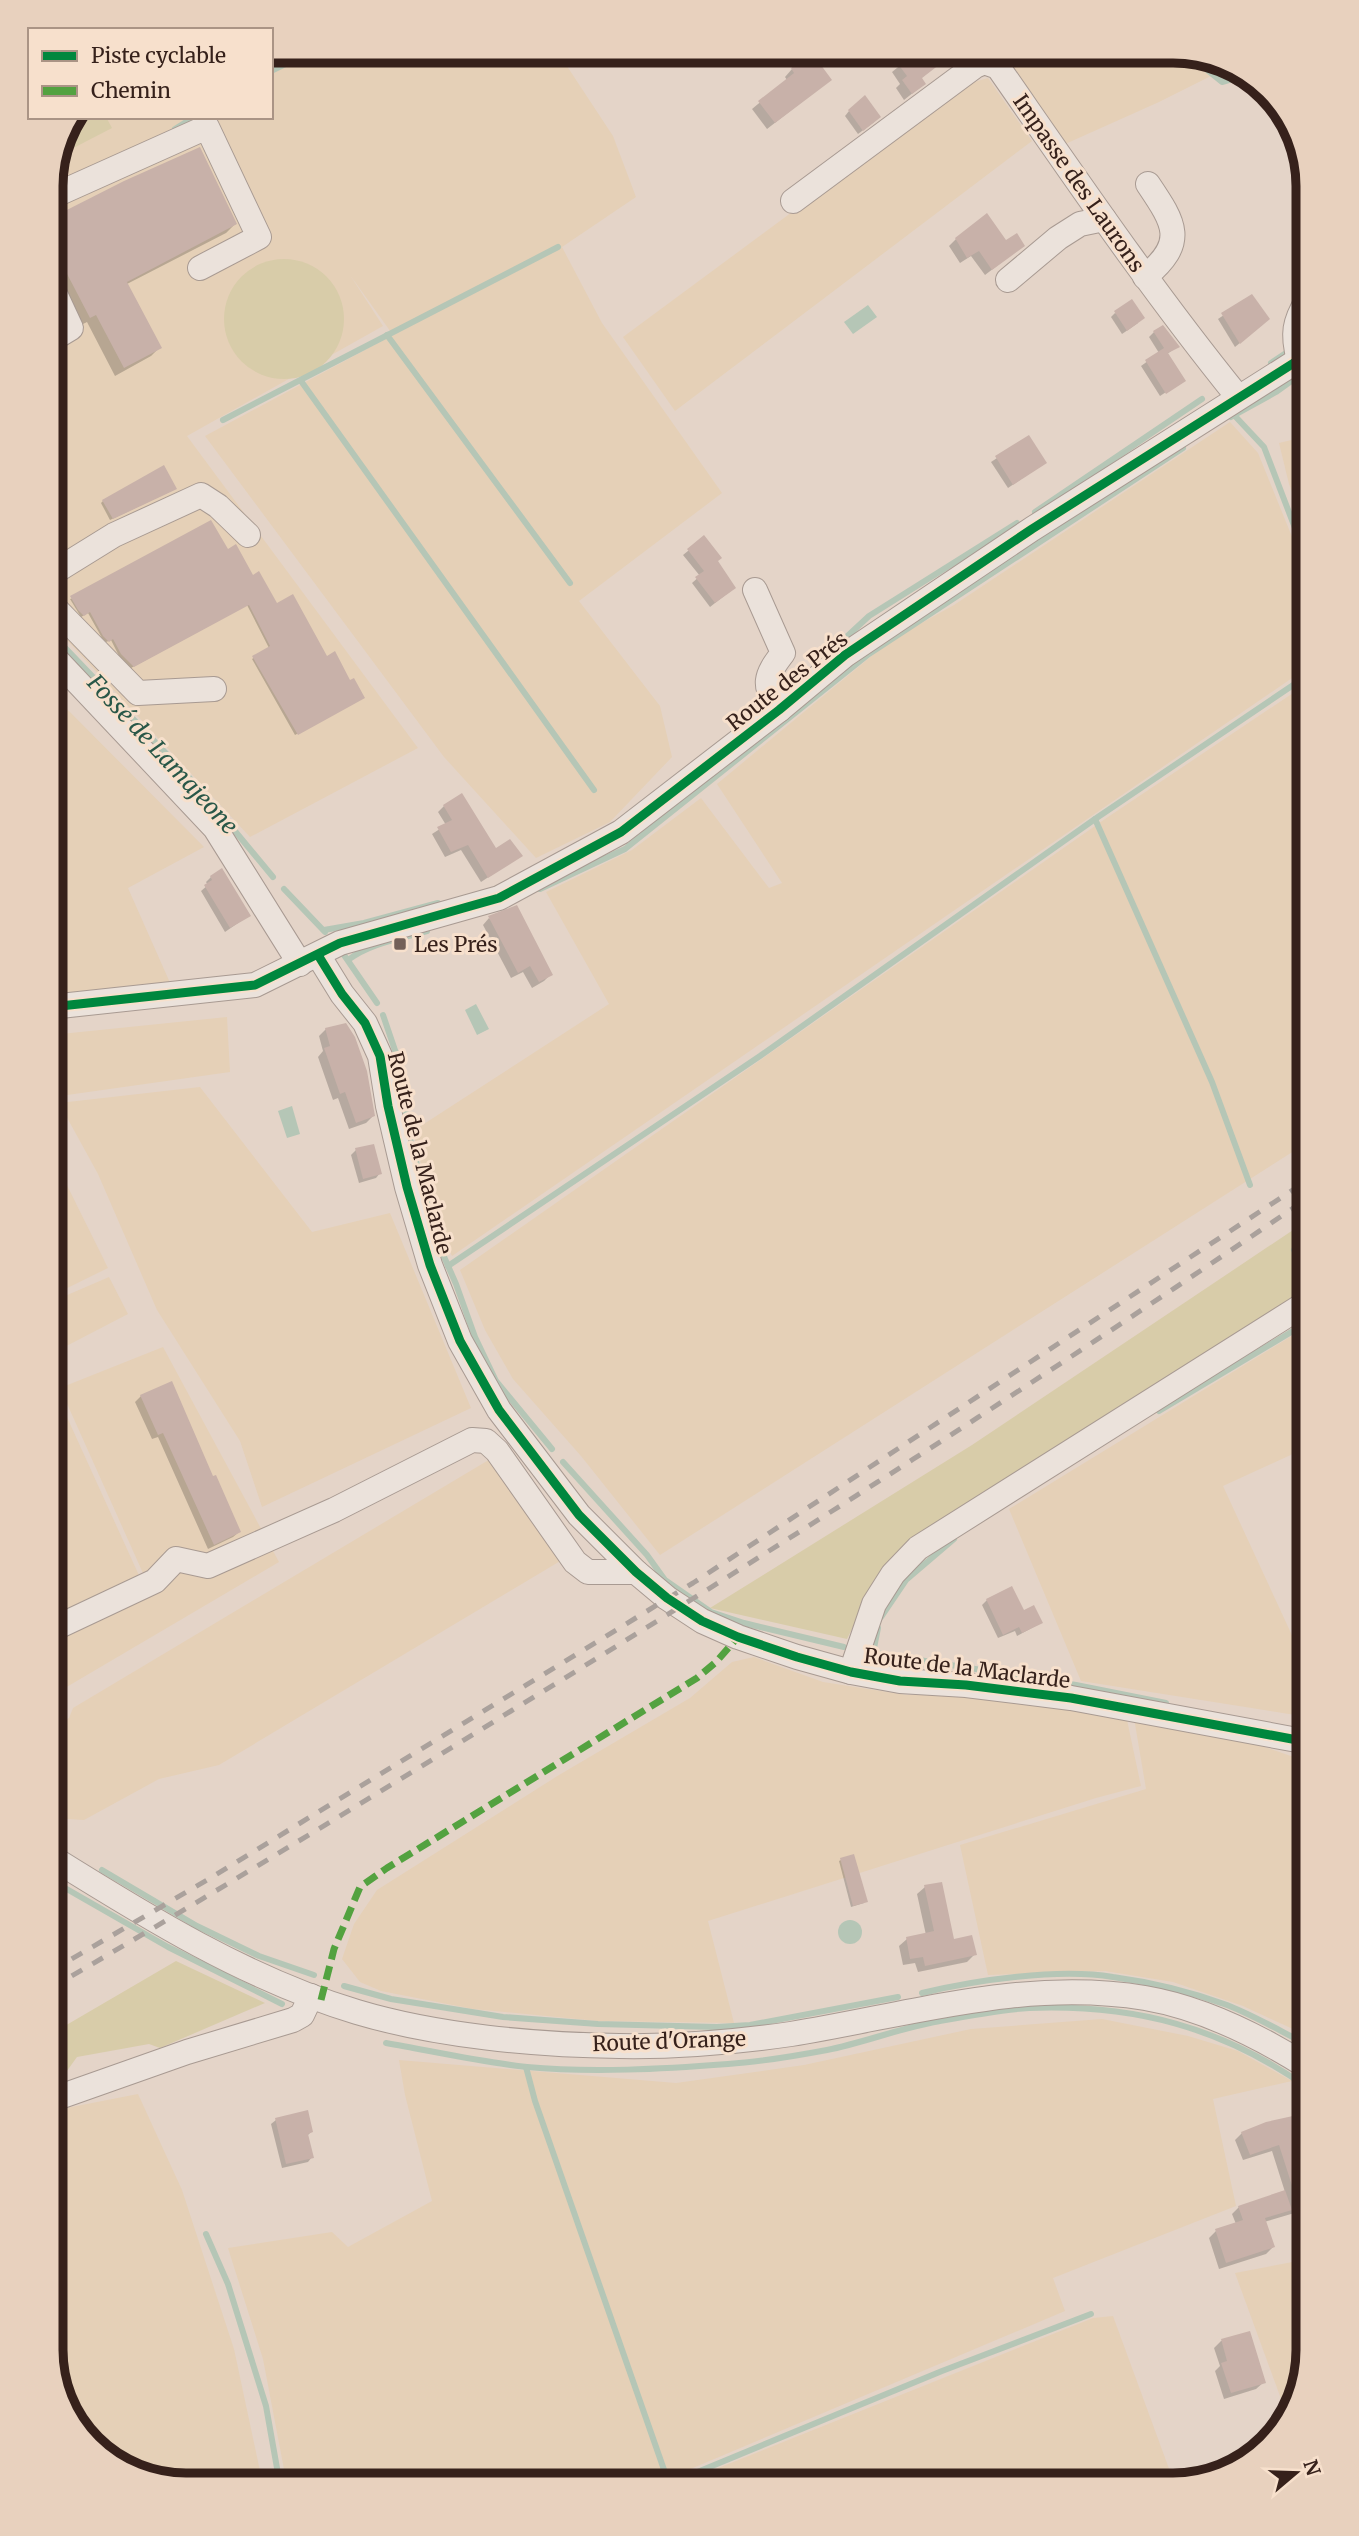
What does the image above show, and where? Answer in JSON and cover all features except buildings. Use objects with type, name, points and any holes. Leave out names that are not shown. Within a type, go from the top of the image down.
[{"type":"street","name":"Impasse des Laurons","points":[[793,201],[982,63]]},
{"type":"street","name":"Impasse des Laurons","points":[[987,63],[998,67],[1145,277],[1238,397]]},
{"type":"street","points":[[63,192],[206,127],[259,237],[201,268]]},
{"type":"street","points":[[1145,277],[1159,265],[1174,239],[1171,218],[1148,184]]},
{"type":"street","points":[[1008,280],[1058,238],[1080,224],[1104,219]]},
{"type":"street","points":[[63,311],[71,328],[63,333]]},
{"type":"street","points":[[1296,325],[1293,339],[1296,344]]},
{"type":"street","name":"Route des Prés","points":[[63,1006],[255,985],[340,943],[499,898],[621,831],[856,648],[1032,529],[1296,361]]},
{"type":"street","points":[[63,567],[114,535],[201,495],[218,506],[248,535]]},
{"type":"street","points":[[755,590],[783,653],[768,671],[768,695],[779,710]]},
{"type":"street","points":[[63,616],[138,693],[214,689]]},
{"type":"street","name":"Route de la Maclarde","points":[[63,667],[215,828],[309,960],[365,1023],[380,1056],[388,1106],[407,1187],[430,1265],[460,1341],[499,1410],[532,1454],[579,1515],[636,1572],[667,1598],[702,1620],[738,1637],[852,1672],[900,1681],[966,1685],[1071,1699],[1296,1740]]},
{"type":"street","points":[[852,1672],[874,1604],[893,1574],[918,1548],[1296,1310]]},
{"type":"street","points":[[63,1624],[155,1581],[176,1559],[208,1566],[334,1510],[472,1440],[485,1441],[497,1451],[575,1562],[588,1572],[636,1572]]},
{"type":"street","name":"Route d'Orange","points":[[63,1864],[138,1911],[247,1968],[311,1996],[361,2013],[474,2035],[620,2046],[719,2042],[791,2034],[978,1998],[1043,1992],[1147,1998],[1192,2011],[1255,2036],[1296,2060]]},
{"type":"street","points":[[63,2096],[187,2052],[293,2020],[302,2015],[311,1996]]},
{"type":"shaded area","points":[[273,63],[565,63],[613,136],[636,197],[562,247],[602,323],[722,493],[579,601],[660,706],[672,757],[610,822],[536,858],[444,757],[205,436],[393,335],[350,275],[383,326],[187,436],[418,748],[250,837],[63,636],[63,178],[67,154],[83,119],[273,119]]},
{"type":"shaded area","points":[[998,63],[1181,63],[1197,65],[1221,74],[1213,75],[1063,145]]},
{"type":"shaded area","points":[[988,78],[1032,141],[675,411],[623,337],[964,85]]},
{"type":"shaded area","points":[[83,119],[107,119],[112,128],[68,151]]},
{"type":"shaded area","points":[[284,259],[307,263],[326,277],[340,296],[344,319],[340,342],[326,361],[307,375],[284,379],[261,375],[242,361],[228,342],[224,319],[228,296],[242,277],[261,263]]},
{"type":"shaded area","points":[[868,305],[877,317],[853,334],[844,322]]},
{"type":"shaded area","points":[[1230,422],[1258,453],[1296,547],[1296,675],[452,1256],[442,1236],[427,1189],[413,1131],[609,1004],[546,892],[632,850],[701,798],[769,888],[782,883],[717,784],[874,654],[909,630],[954,605]]},
{"type":"shaded area","points":[[1296,439],[1296,502],[1289,484],[1279,443]]},
{"type":"shaded area","points":[[1296,691],[1296,1150],[660,1555],[581,1456],[513,1379],[485,1330],[460,1270],[1105,819]]},
{"type":"shaded area","points":[[63,705],[204,847],[128,888],[171,985],[63,995]]},
{"type":"shaded area","points":[[476,1004],[489,1029],[477,1035],[465,1010]]},
{"type":"shaded area","points":[[227,1017],[230,1072],[63,1096],[63,1034]]},
{"type":"shaded area","points":[[200,1087],[312,1232],[390,1213],[471,1408],[262,1507],[240,1441],[157,1310],[98,1174],[63,1110],[63,1103]]},
{"type":"shaded area","points":[[292,1106],[300,1134],[287,1138],[278,1111]]},
{"type":"shaded area","points":[[63,1177],[108,1268],[63,1290]]},
{"type":"shaded area","points":[[1296,1228],[1296,1304],[1012,1481],[865,1603],[847,1639],[710,1608],[972,1445]]},
{"type":"shaded area","points":[[109,1277],[128,1314],[63,1348],[63,1297]]},
{"type":"shaded area","points":[[1296,1333],[1296,1453],[1223,1486],[1296,1644],[1296,1715],[1081,1681],[1009,1509]]},
{"type":"shaded area","points":[[163,1347],[279,1562],[63,1689],[63,1634],[151,1591],[63,1395],[63,1387]]},
{"type":"shaded area","points":[[63,1408],[142,1582],[63,1620]]},
{"type":"shaded area","points":[[492,1458],[567,1557],[219,1765],[159,1779],[84,1820],[63,1819],[63,1721],[69,1718],[73,1708]]},
{"type":"shaded area","points":[[754,1657],[823,1682],[907,1695],[986,1694],[1127,1720],[1141,1786],[708,1921],[734,2023],[598,2021],[473,2009],[381,1991],[360,1982],[342,1959],[354,1924],[377,1890],[559,1775],[690,1698],[732,1662]]},
{"type":"shaded area","points":[[1134,1718],[1259,1745],[1296,1758],[1296,2030],[1243,2006],[1173,1982],[1105,1971],[988,1975],[960,1845],[1146,1789]]},
{"type":"shaded area","points":[[850,1920],[861,1927],[862,1932],[855,1943],[850,1944],[839,1937],[838,1932],[845,1921]]},
{"type":"shaded area","points":[[176,1961],[265,2003],[160,2048],[149,2044],[77,2057],[63,2076],[63,2027]]},
{"type":"shaded area","points":[[1102,2019],[1188,2036],[1238,2051],[1292,2081],[1213,2099],[1236,2206],[1053,2278],[1065,2311],[681,2473],[285,2473],[263,2359],[228,2248],[332,2232],[348,2247],[432,2201],[405,2095],[399,2060],[676,2083],[804,2065],[971,2029]]},
{"type":"shaded area","points":[[138,2094],[182,2190],[234,2349],[260,2473],[178,2473],[162,2471],[132,2460],[99,2437],[88,2425],[72,2397],[65,2374],[63,2350],[63,2109]]},
{"type":"shaded area","points":[[1296,2261],[1295,2366],[1283,2404],[1235,2273]]},
{"type":"shaded area","points":[[1113,2316],[1171,2473],[706,2473],[1093,2318]]},
{"type":"waterway","points":[[273,70],[287,63]]},
{"type":"waterway","points":[[1204,67],[1222,82],[1232,79]]},
{"type":"waterway","points":[[175,129],[191,119]]},
{"type":"waterway","points":[[223,420],[558,247]]},
{"type":"waterway","points":[[387,335],[570,583]]},
{"type":"waterway","points":[[1271,363],[1289,351]]},
{"type":"waterway","points":[[1231,417],[1296,378]]},
{"type":"waterway","points":[[301,381],[594,790]]},
{"type":"waterway","points":[[1035,512],[1202,399]]},
{"type":"waterway","points":[[1234,415],[1264,447],[1296,531]]},
{"type":"waterway","points":[[540,889],[625,849],[869,654],[1183,448]]},
{"type":"waterway","points":[[827,655],[869,616],[1017,523]]},
{"type":"waterway","name":"Fossé de Lamajeone","points":[[63,646],[201,790],[273,877]]},
{"type":"waterway","points":[[448,1266],[760,1056],[1095,819],[1296,683]]},
{"type":"waterway","points":[[1095,819],[1212,1082],[1250,1185]]},
{"type":"waterway","name":"Fossé de Lamajeone","points":[[284,889],[325,932]]},
{"type":"waterway","points":[[324,930],[364,923],[438,903]]},
{"type":"waterway","points":[[348,960],[376,945],[427,931]]},
{"type":"waterway","name":"Fossé de Lamajeone","points":[[344,955],[377,1003]]},
{"type":"waterway","name":"Fossé de Lamajeone","points":[[383,1015],[399,1062],[408,1132],[438,1243],[475,1337],[496,1381],[552,1449]]},
{"type":"waterway","points":[[1294,1250],[1296,1254]]},
{"type":"waterway","points":[[1159,1411],[1296,1329]]},
{"type":"waterway","name":"Fossé de Lamajeone","points":[[563,1462],[647,1555],[665,1580],[711,1612],[744,1623],[844,1647]]},
{"type":"waterway","points":[[881,1617],[906,1580],[954,1539]]},
{"type":"waterway","points":[[873,1653],[878,1628]]},
{"type":"waterway","name":"Fossé de Lamajeone","points":[[869,1652],[1076,1685],[1166,1703]]},
{"type":"waterway","points":[[102,1870],[197,1926],[259,1956],[314,1975]]},
{"type":"waterway","points":[[63,1887],[168,1947],[282,2004]]},
{"type":"waterway","points":[[922,1993],[1017,1977],[1068,1974],[1113,1977],[1170,1988],[1227,2005],[1296,2039]]},
{"type":"waterway","points":[[344,1986],[391,1999],[503,2017],[598,2024],[717,2027],[750,2025],[898,1997]]},
{"type":"waterway","points":[[386,2043],[474,2059],[551,2069],[678,2067],[752,2062],[803,2054],[917,2026],[992,2012],[1068,2008],[1141,2015],[1176,2024],[1243,2049],[1296,2080]]},
{"type":"waterway","points":[[526,2067],[535,2101],[665,2473]]},
{"type":"waterway","points":[[206,2234],[228,2284],[266,2406],[278,2473]]},
{"type":"waterway","points":[[695,2473],[942,2371],[1091,2314]]},
{"type":"railway","points":[[63,1964],[207,1880],[693,1583],[1296,1188]]},
{"type":"railway","points":[[63,1981],[340,1816],[713,1586],[1012,1395],[1296,1206]]},
{"type":"marked path","points":[[321,2000],[334,1949],[360,1887],[697,1678],[716,1662],[738,1637]]},
{"type":"cycle path","points":[[63,1006],[255,985],[340,943],[499,898],[621,832],[779,710],[845,655],[1032,529],[1296,362]]},
{"type":"cycle path","points":[[318,955],[342,994],[365,1023],[380,1056],[388,1106],[407,1187],[430,1265],[460,1341],[499,1410],[579,1515],[636,1572],[667,1598],[702,1621],[738,1637],[851,1672],[900,1681],[966,1685],[1071,1698],[1296,1740]]},
{"type":"place","name":"Les Prés","points":[[400,944]]}]
